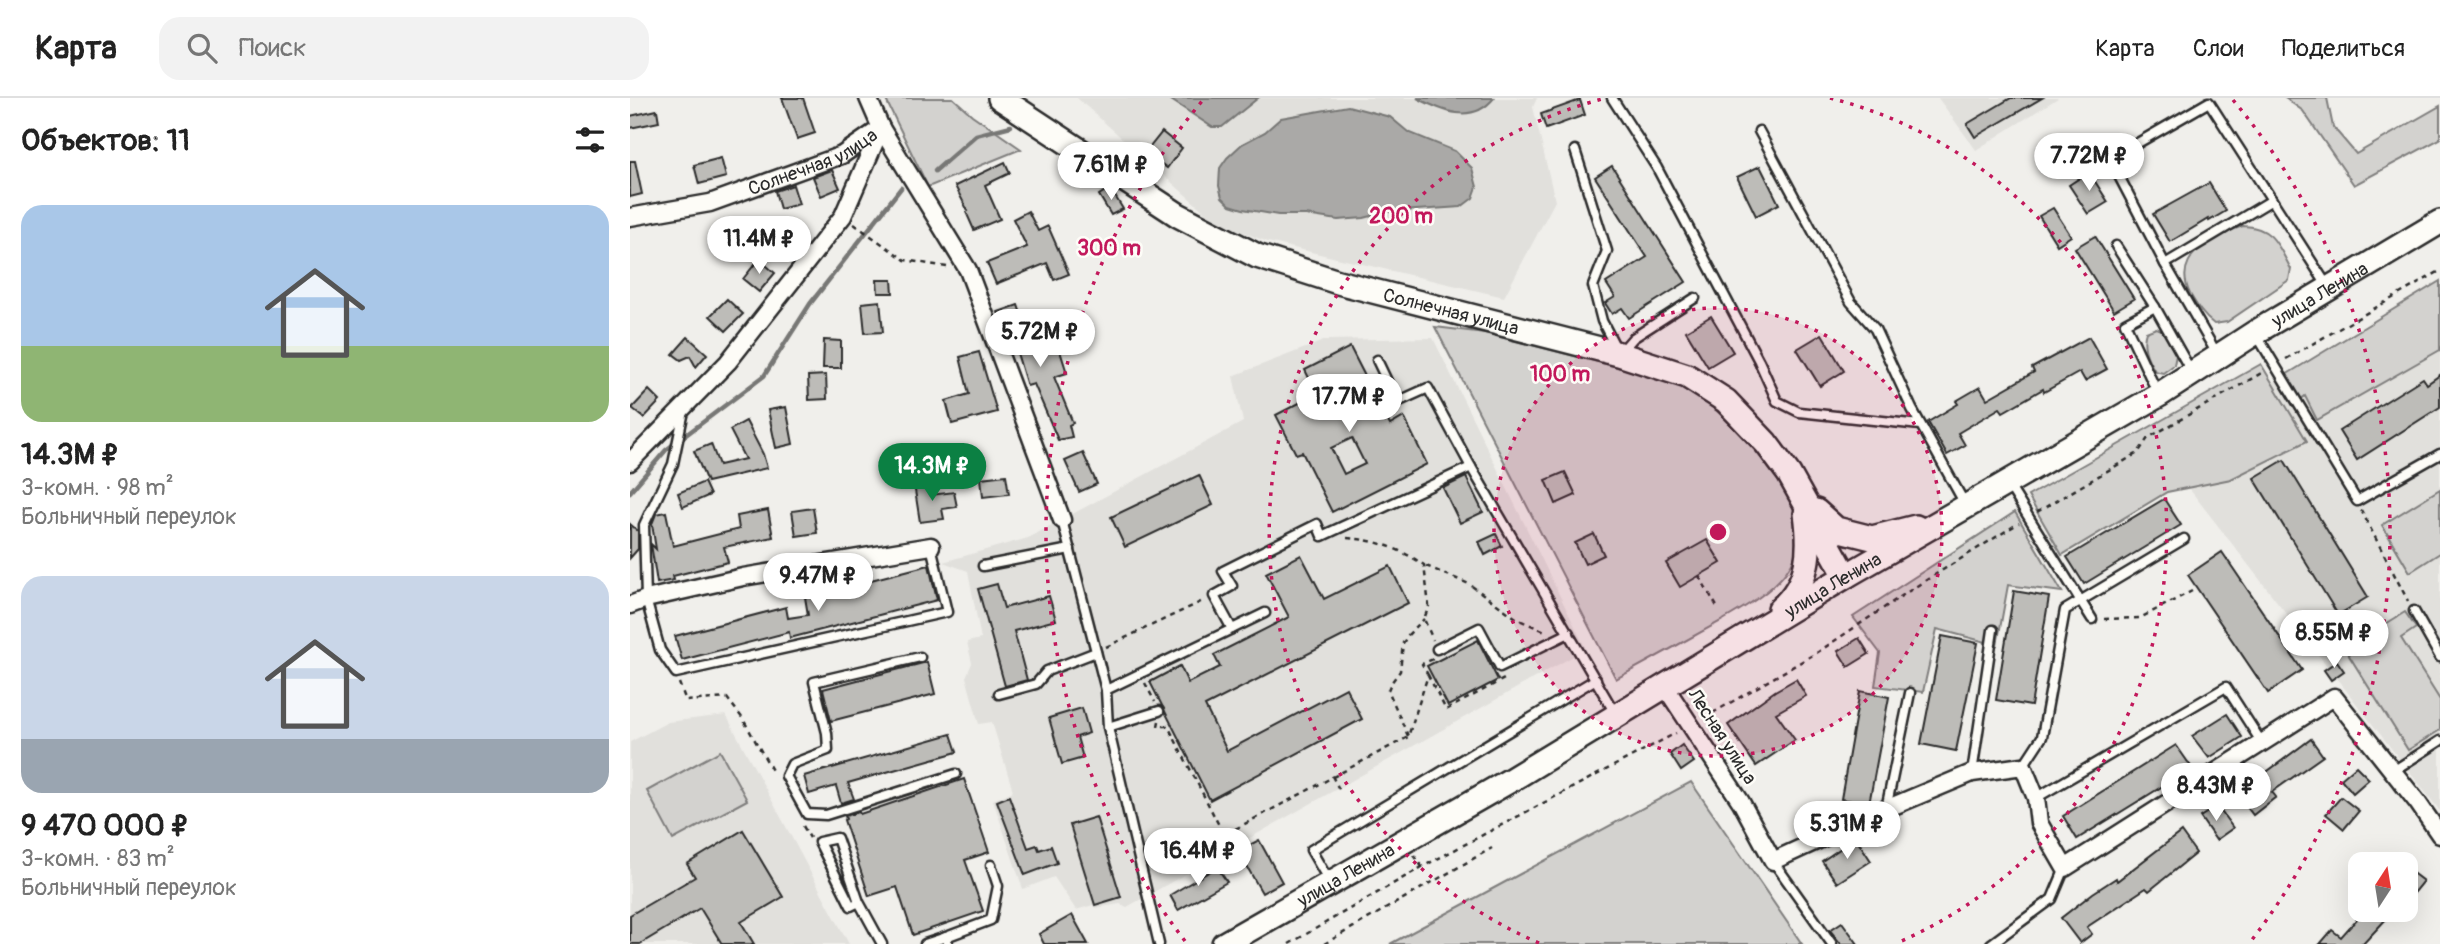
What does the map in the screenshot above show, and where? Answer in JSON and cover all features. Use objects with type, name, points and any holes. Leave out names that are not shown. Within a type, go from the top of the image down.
[{"type":"main road","name":"Солнечная улица","points":[[1000,98],[1178,215],[1257,256],[1338,282],[1619,354],[1686,376],[1726,401],[1766,443],[1789,474],[1846,576]]},
{"type":"main road","name":"улица Ленина","points":[[1224,944],[1509,781],[1846,576],[2159,395],[2256,332],[2440,222]]},
{"type":"main road","points":[[1804,499],[1836,529],[1872,538],[1939,521]]},
{"type":"main road","points":[[1756,630],[1794,597],[1806,565],[1809,541],[1804,499]]},
{"type":"street","name":"Солнечная улица","points":[[630,217],[710,202],[842,155],[881,128],[868,98]]},
{"type":"street","points":[[630,462],[729,362],[843,216],[881,128]]},
{"type":"street","points":[[881,128],[968,270],[1062,520]]},
{"type":"street","points":[[630,605],[646,599],[743,578],[931,546]]},
{"type":"street","name":"Лесная улица","points":[[1664,685],[1741,802],[1773,861]]},
{"type":"street","points":[[1773,861],[1972,773],[2023,766],[2036,797],[2039,823],[2065,867],[2334,696],[2440,835]]},
{"type":"lane","points":[[1612,98],[1657,168],[1777,401],[1799,412],[1920,425]]},
{"type":"lane","points":[[2218,356],[2165,264],[2110,159],[2209,102],[2329,290]]},
{"type":"lane","points":[[1759,131],[1852,302],[1875,329],[1920,425],[1966,506]]},
{"type":"lane","points":[[1575,150],[1607,251],[1593,286],[1602,321],[1619,354],[1633,338],[1695,298]]},
{"type":"lane","points":[[2165,264],[2272,200]]},
{"type":"lane","points":[[2116,246],[2155,307],[2192,373]]},
{"type":"lane","points":[[2155,307],[2125,323],[2159,395]]},
{"type":"lane","points":[[2256,332],[2357,501],[2440,454]]},
{"type":"lane","points":[[1377,360],[1397,402],[1428,388],[1616,715]]},
{"type":"lane","points":[[685,406],[673,464],[644,525],[646,599],[660,650],[676,673],[947,612],[931,546]]},
{"type":"lane","points":[[1232,629],[1214,596],[1232,586],[1223,570],[1317,524],[1322,536],[1471,467]]},
{"type":"lane","points":[[2007,481],[2092,619]]},
{"type":"lane","points":[[1062,520],[1106,690],[1108,727],[1159,944]]},
{"type":"lane","points":[[2023,766],[2042,737],[2065,610],[2184,539]]},
{"type":"lane","points":[[983,566],[1070,549]]},
{"type":"lane","points":[[2414,611],[2440,657]]},
{"type":"lane","points":[[1106,690],[1265,613]]},
{"type":"lane","points":[[1437,649],[1479,628],[1500,667],[1569,633]]},
{"type":"lane","points":[[1972,773],[1993,629]]},
{"type":"lane","points":[[999,694],[1036,684],[1047,671],[1096,652]]},
{"type":"lane","points":[[920,657],[814,682],[827,733],[828,750],[792,764],[786,776],[807,814],[826,816],[956,774]]},
{"type":"lane","points":[[1329,883],[1311,850],[1595,679]]},
{"type":"lane","points":[[2036,797],[2226,687],[2262,743]]},
{"type":"lane","points":[[1886,809],[1910,693]]},
{"type":"lane","points":[[1108,727],[1159,711]]},
{"type":"lane","points":[[2393,771],[2440,741]]},
{"type":"lane","points":[[859,902],[850,906],[819,842],[837,838],[859,902],[882,944]]},
{"type":"lane","points":[[1773,861],[1832,944]]},
{"type":"lane","points":[[925,944],[947,940],[991,920],[998,886],[991,865]]},
{"type":"lane","points":[[1991,944],[2052,899],[2065,867]]},
{"type":"path","points":[[843,216],[905,260],[968,270]]},
{"type":"path","points":[[1289,944],[1422,867],[1691,725],[1818,652],[1915,587],[2138,453],[2148,438],[2440,271]]},
{"type":"path","points":[[2357,501],[2414,611]]},
{"type":"path","points":[[1322,536],[1374,540],[1403,551],[1424,565],[1486,594],[1519,620],[1550,633],[1569,633]]},
{"type":"path","points":[[1408,737],[1388,691],[1400,671],[1403,643],[1424,620],[1429,606],[1424,565]]},
{"type":"path","points":[[1699,576],[1719,610]]},
{"type":"path","points":[[2092,619],[2140,618],[2192,590]]},
{"type":"path","points":[[1096,652],[1214,596]]},
{"type":"path","points":[[1424,620],[1439,655],[1422,664],[1446,710],[1506,678],[1500,667]]},
{"type":"path","points":[[676,673],[686,701],[727,698],[743,719],[774,775]]},
{"type":"path","points":[[1140,674],[1159,711],[1158,726],[1168,726],[1224,835]]},
{"type":"path","points":[[1138,848],[1224,835],[1408,737],[1428,675]]},
{"type":"path","points":[[1332,776],[1340,791]]},
{"type":"path","points":[[799,819],[812,841]]},
{"type":"path","points":[[1324,944],[1492,848]]},
{"type":"shaded area","points":[[885,98],[953,98],[972,115],[1021,149],[928,187]]},
{"type":"shaded area","points":[[1077,98],[1537,98],[1533,107],[1555,201],[1504,297],[1268,242],[1216,222]]},
{"type":"shaded area","points":[[1168,98],[1258,98],[1222,127],[1212,127]]},
{"type":"shaded area","points":[[1417,98],[1494,98],[1476,111],[1457,113]]},
{"type":"shaded area","points":[[1938,98],[2058,98],[1976,150]]},
{"type":"shaded area","points":[[2285,98],[2327,98],[2333,127],[2356,154],[2440,106],[2440,139],[2354,185],[2303,111]]},
{"type":"shaded area","points":[[1348,106],[1390,117],[1408,132],[1455,151],[1472,168],[1477,187],[1473,198],[1461,207],[1387,212],[1364,218],[1338,220],[1243,209],[1230,205],[1222,197],[1219,186],[1220,168],[1242,144],[1265,132],[1281,118]]},
{"type":"shaded area","points":[[2243,226],[2261,230],[2273,239],[2291,269],[2289,280],[2227,322],[2214,324],[2203,314],[2190,294],[2186,268],[2198,249],[2220,235]]},
{"type":"shaded area","points":[[2440,281],[2440,350],[2317,420],[2305,396],[2299,401],[2284,376]]},
{"type":"shaded area","points":[[2440,285],[2440,811],[2159,450]]},
{"type":"shaded area","points":[[1435,327],[1485,333],[1664,379],[1695,395],[1735,427],[1789,498],[1797,520],[1799,540],[1795,557],[1786,572],[1773,586],[1741,609],[1616,679]]},
{"type":"shaded area","points":[[2156,328],[2163,331],[2176,355],[2174,365],[2163,373],[2155,371],[2145,347],[2146,332]]},
{"type":"shaded area","points":[[1433,338],[1586,649],[1127,907],[1120,904],[1095,908],[1093,905],[1076,910],[1054,877],[1023,889],[993,800],[1013,791],[992,722],[979,724],[966,677],[972,663],[967,642],[981,639],[968,571],[943,562],[1028,538],[1243,422],[1233,376],[1326,340]]},
{"type":"shaded area","points":[[2261,364],[2307,441],[2231,479],[2167,492],[2062,555],[2028,496]]},
{"type":"shaded area","points":[[2440,489],[2440,553],[2410,572],[2382,525]]},
{"type":"shaded area","points":[[2015,512],[2062,592],[2008,585],[1997,645],[1937,629],[1923,692],[1875,686],[1880,653],[1853,617]]},
{"type":"shaded area","points":[[2405,612],[2416,628],[2401,638],[2440,700],[2440,730],[2408,750],[2345,649]]},
{"type":"shaded area","points":[[726,715],[849,944],[630,944],[630,742],[668,722]]},
{"type":"shaded area","points":[[720,751],[747,800],[673,840],[647,791]]},
{"type":"shaded area","points":[[1691,782],[1802,944],[1390,944]]},
{"type":"building","points":[[782,98],[803,98],[815,133],[797,139]]},
{"type":"building","points":[[2011,98],[2042,98],[1975,137],[1967,124]]},
{"type":"building","points":[[1580,100],[1585,115],[1546,129],[1541,114]]},
{"type":"building","points":[[657,110],[659,122],[630,128],[630,116]]},
{"type":"building","points":[[1162,132],[1182,148],[1167,168],[1146,152]]},
{"type":"building","points":[[721,158],[726,177],[699,184],[694,165]]},
{"type":"building","points":[[630,161],[635,161],[642,194],[630,197]]},
{"type":"building","points":[[1005,162],[1010,173],[985,185],[1000,219],[974,230],[955,186]]},
{"type":"building","points":[[1612,166],[1686,282],[1629,318],[1622,308],[1612,314],[1605,303],[1615,297],[1606,283],[1647,257],[1595,177]]},
{"type":"building","points":[[1760,166],[1779,204],[1756,216],[1737,177]]},
{"type":"building","points":[[832,170],[840,188],[821,196],[813,177]]},
{"type":"building","points":[[2089,172],[2108,202],[2088,214],[2069,185]]},
{"type":"building","points":[[2209,183],[2226,211],[2170,242],[2153,214]]},
{"type":"building","points":[[793,185],[799,204],[780,209],[775,191]]},
{"type":"building","points":[[1110,188],[1123,209],[1111,215],[1099,195]]},
{"type":"building","points":[[2053,208],[2071,236],[2057,245],[2039,216]]},
{"type":"building","points":[[1028,211],[1038,231],[1048,226],[1069,274],[1054,280],[1047,263],[996,284],[987,263],[1027,247],[1013,219]]},
{"type":"building","points":[[2095,236],[2134,299],[2114,311],[2075,248]]},
{"type":"building","points":[[759,259],[775,273],[759,292],[743,279]]},
{"type":"building","points":[[877,280],[892,280],[893,293],[878,293]]},
{"type":"building","points":[[727,299],[743,314],[726,331],[710,316]]},
{"type":"building","points":[[880,301],[883,332],[865,333],[862,303]]},
{"type":"building","points":[[1018,305],[1031,343],[1055,335],[1067,373],[1054,377],[1073,423],[1069,425],[1072,437],[1058,440],[1034,384],[1027,386],[1014,343],[1010,344],[998,312]]},
{"type":"building","points":[[1711,316],[1733,352],[1708,367],[1686,331]]},
{"type":"building","points":[[1822,334],[1844,371],[1820,386],[1797,349]]},
{"type":"building","points":[[688,337],[707,354],[696,367],[690,356],[681,360],[673,354]]},
{"type":"building","points":[[2089,337],[2107,369],[2085,381],[2080,372],[2003,412],[2000,408],[1958,433],[1965,445],[1947,455],[1928,422],[1980,387],[1987,399],[2034,372],[2032,368]]},
{"type":"building","points":[[824,340],[841,341],[841,368],[823,368]]},
{"type":"building","points":[[1350,347],[1390,425],[1404,417],[1427,464],[1332,512],[1302,452],[1296,454],[1276,415],[1317,394],[1305,370]],"holes":[[[1352,438],[1365,464],[1344,474],[1331,448]]]},
{"type":"building","points":[[979,352],[997,412],[952,424],[946,401],[969,394],[960,357]]},
{"type":"building","points":[[826,375],[827,399],[809,400],[808,376]]},
{"type":"building","points":[[2440,375],[2440,407],[2357,460],[2339,431],[2423,378],[2427,384]]},
{"type":"building","points":[[649,390],[660,401],[644,418],[632,408]]},
{"type":"building","points":[[786,407],[793,444],[776,448],[768,410]]},
{"type":"building","points":[[746,421],[767,468],[707,482],[694,451],[711,444],[719,465],[745,459],[730,430]]},
{"type":"building","points":[[1083,453],[1097,484],[1079,492],[1065,461]]},
{"type":"building","points":[[2284,460],[2368,597],[2338,615],[2254,478]]},
{"type":"building","points":[[1565,472],[1576,495],[1556,504],[1546,480]]},
{"type":"building","points":[[1006,475],[1009,494],[983,497],[981,478]]},
{"type":"building","points":[[1199,475],[1213,505],[1125,547],[1111,517]]},
{"type":"building","points":[[1466,477],[1483,512],[1460,523],[1443,488]]},
{"type":"building","points":[[704,482],[710,495],[683,507],[678,493]]},
{"type":"building","points":[[929,482],[931,495],[954,492],[957,507],[942,509],[944,519],[920,522],[914,484]]},
{"type":"building","points":[[2164,499],[2181,525],[2084,584],[2067,557]]},
{"type":"building","points":[[813,508],[817,533],[796,536],[792,511]]},
{"type":"building","points":[[768,510],[773,537],[724,547],[728,562],[673,576],[674,580],[657,583],[651,544],[656,549],[652,524],[656,514],[666,512],[673,546],[739,529],[737,516]]},
{"type":"building","points":[[630,524],[638,531],[638,549],[630,558]]},
{"type":"building","points":[[1496,534],[1502,546],[1485,555],[1479,542]]},
{"type":"building","points":[[1594,534],[1604,555],[1585,564],[1575,543]]},
{"type":"building","points":[[1707,540],[1721,563],[1680,587],[1666,563]]},
{"type":"building","points":[[2222,552],[2302,670],[2268,693],[2188,575]]},
{"type":"building","points":[[1301,555],[1324,599],[1390,566],[1408,603],[1205,706],[1227,751],[1346,688],[1362,719],[1210,800],[1150,682],[1180,666],[1188,683],[1220,667],[1214,655],[1289,617],[1266,573]]},
{"type":"building","points":[[929,565],[937,600],[790,638],[789,632],[682,660],[675,636],[786,607],[788,618],[808,615],[805,597]]},
{"type":"building","points":[[997,584],[1004,608],[1049,596],[1056,620],[1014,631],[1027,680],[1005,686],[978,589]]},
{"type":"building","points":[[2014,591],[2049,597],[2031,706],[1996,700]]},
{"type":"building","points":[[1942,636],[1978,643],[1956,751],[1921,744]]},
{"type":"building","points":[[1859,638],[1869,654],[1848,667],[1838,651]]},
{"type":"building","points":[[1478,640],[1498,680],[1448,706],[1427,666]]},
{"type":"building","points":[[2337,661],[2344,671],[2331,680],[2324,670]]},
{"type":"building","points":[[927,662],[935,694],[831,721],[823,689]]},
{"type":"building","points":[[1796,679],[1806,696],[1776,713],[1795,740],[1756,766],[1728,725]]},
{"type":"building","points":[[1860,691],[1889,697],[1869,804],[1841,799]]},
{"type":"building","points":[[1082,708],[1089,733],[1077,737],[1083,758],[1062,764],[1049,718]]},
{"type":"building","points":[[2227,714],[2242,737],[2209,758],[2192,736]]},
{"type":"building","points":[[951,734],[957,752],[848,783],[854,799],[841,803],[836,786],[809,794],[804,776]]},
{"type":"building","points":[[2311,739],[2323,756],[2272,792],[2276,797],[2253,815],[2237,794]]},
{"type":"building","points":[[1682,745],[1694,762],[1681,771],[1670,754]]},
{"type":"building","points":[[2176,745],[2192,768],[2077,839],[2063,816]]},
{"type":"building","points":[[2356,766],[2369,779],[2353,793],[2341,779]]},
{"type":"building","points":[[964,779],[989,852],[965,860],[983,911],[913,935],[897,887],[869,896],[844,820],[845,816],[859,812],[860,814]]},
{"type":"building","points":[[1009,796],[1028,848],[1037,845],[1039,850],[1051,846],[1057,863],[1025,875],[997,801]]},
{"type":"building","points":[[2341,797],[2359,811],[2344,829],[2326,814]]},
{"type":"building","points":[[2217,806],[2233,828],[2216,840],[2200,817]]},
{"type":"building","points":[[1096,817],[1121,897],[1095,905],[1070,825]]},
{"type":"building","points":[[743,830],[783,897],[741,922],[754,944],[722,944],[700,908],[640,944],[630,944],[630,915],[695,877],[687,864]]},
{"type":"building","points":[[2181,832],[2196,853],[2149,891],[2146,888],[2087,927],[2092,934],[2080,943],[2061,918],[2093,893],[2116,878],[2117,881]]},
{"type":"building","points":[[1856,838],[1871,861],[1837,883],[1822,861]]},
{"type":"building","points":[[1259,840],[1282,882],[1262,893],[1238,851]]},
{"type":"building","points":[[1217,867],[1227,882],[1178,910],[1170,895]]},
{"type":"building","points":[[1072,915],[1088,944],[1044,944],[1039,934]]},
{"type":"building","points":[[1842,922],[1858,944],[1841,944],[1830,930]]},
{"type":"building","points":[[2354,922],[2383,922],[2363,944],[2320,944],[2332,930],[2341,937]]},
{"type":"waterway","points":[[935,171],[976,135],[1011,126]]},
{"type":"waterway","points":[[630,492],[666,450],[764,376],[810,304],[901,188]]}]
